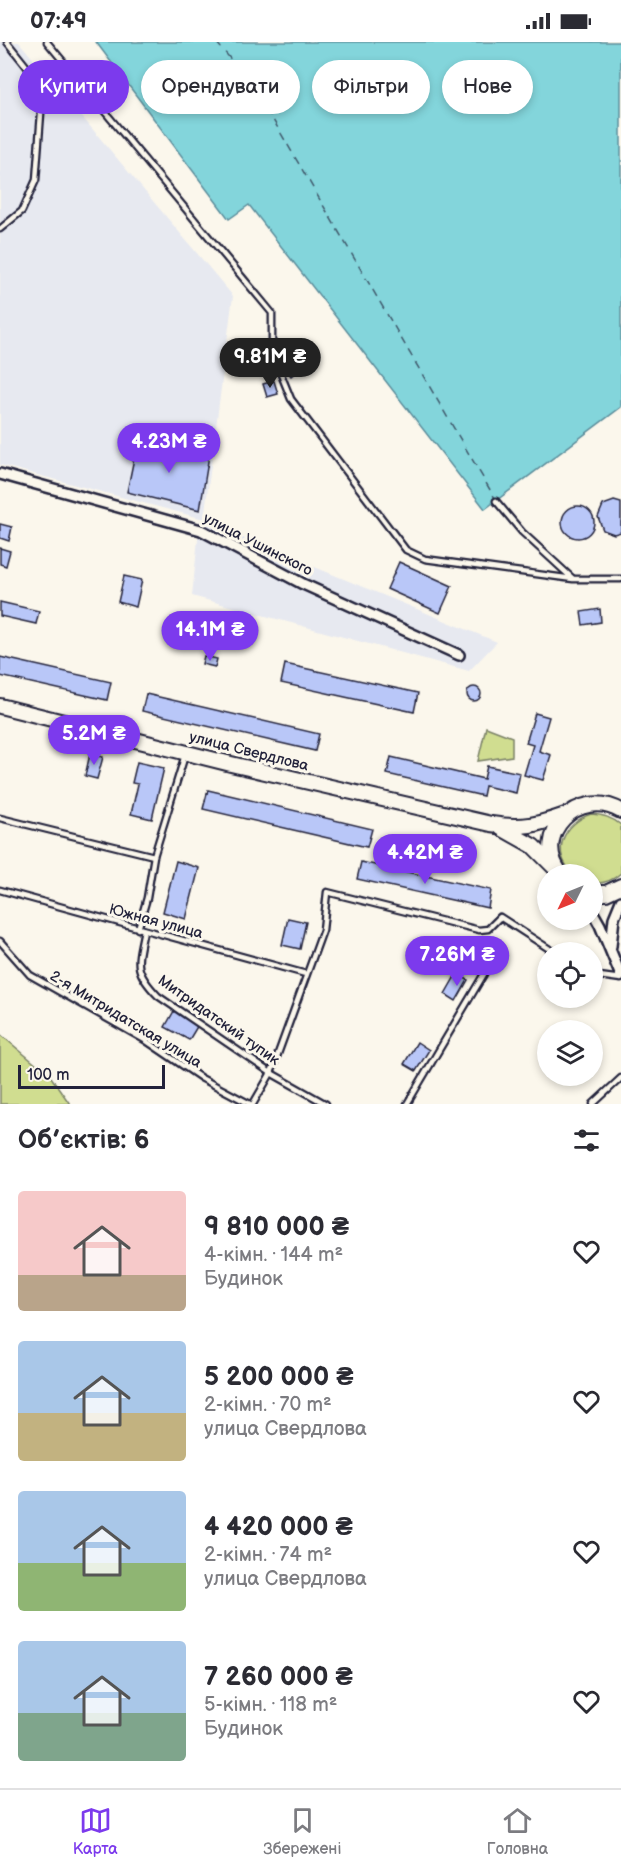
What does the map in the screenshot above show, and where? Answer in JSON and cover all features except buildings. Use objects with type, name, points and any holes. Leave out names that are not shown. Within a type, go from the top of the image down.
[{"type":"main road","name":"улица Свердлова","points":[[0,706],[185,753],[491,824]]},
{"type":"main road","points":[[491,824],[510,827],[529,826],[568,814],[581,806],[596,803],[618,809]]},
{"type":"main road","points":[[556,864],[552,855],[552,839],[558,825],[568,814]]},
{"type":"main road","points":[[491,824],[526,842],[550,864]]},
{"type":"main road","points":[[603,893],[621,886]]},
{"type":"street","name":"улица Ушинского","points":[[0,474],[201,530],[303,584],[459,655]]},
{"type":"street","points":[[611,951],[614,918],[621,901]]},
{"type":"street","points":[[602,930],[621,977]]},
{"type":"lane","points":[[0,229],[22,210],[36,180],[43,87],[7,42]]},
{"type":"lane","points":[[47,42],[272,313],[272,352],[291,399],[406,550],[424,559],[573,579],[621,579]]},
{"type":"lane","points":[[496,501],[522,532],[573,579]]},
{"type":"lane","points":[[138,929],[147,898],[154,856],[185,753]]},
{"type":"lane","points":[[0,818],[154,856]]},
{"type":"lane","name":"Южная улица","points":[[0,890],[306,974]]},
{"type":"lane","points":[[251,1104],[271,1073],[323,930],[327,892],[479,930],[488,930],[501,917],[539,942]]},
{"type":"lane","name":"Митридатский тупик","points":[[144,930],[138,969],[146,984],[158,996],[271,1073],[327,1104]]},
{"type":"lane","name":"2-я Митридатская улица","points":[[0,941],[30,975],[145,1040],[201,1077],[251,1104]]},
{"type":"lane","points":[[407,1104],[484,974]]},
{"type":"lane","points":[[603,976],[621,977]]},
{"type":"lane","points":[[593,1104],[621,1078]]},
{"type":"shaded area","points":[[0,42],[19,42],[34,60],[18,60],[18,114],[80,114],[233,296],[204,519],[0,465]]},
{"type":"shaded area","points":[[200,520],[497,642],[469,671],[192,596]]},
{"type":"green space","points":[[486,727],[512,737],[512,756],[478,761]]},
{"type":"green space","points":[[591,814],[599,815],[621,825],[621,873],[611,880],[603,882],[603,864],[565,864],[561,848],[563,840],[567,831],[581,818]]},
{"type":"green space","points":[[0,1034],[51,1077],[70,1104],[0,1104]]},
{"type":"water","points":[[96,42],[621,42],[621,407],[485,509],[249,205],[229,219],[150,114],[300,114],[300,60],[141,60],[141,102],[129,86],[129,60],[110,60]]},
{"type":"ferry route","points":[[216,42],[252,84],[496,500]]}]
